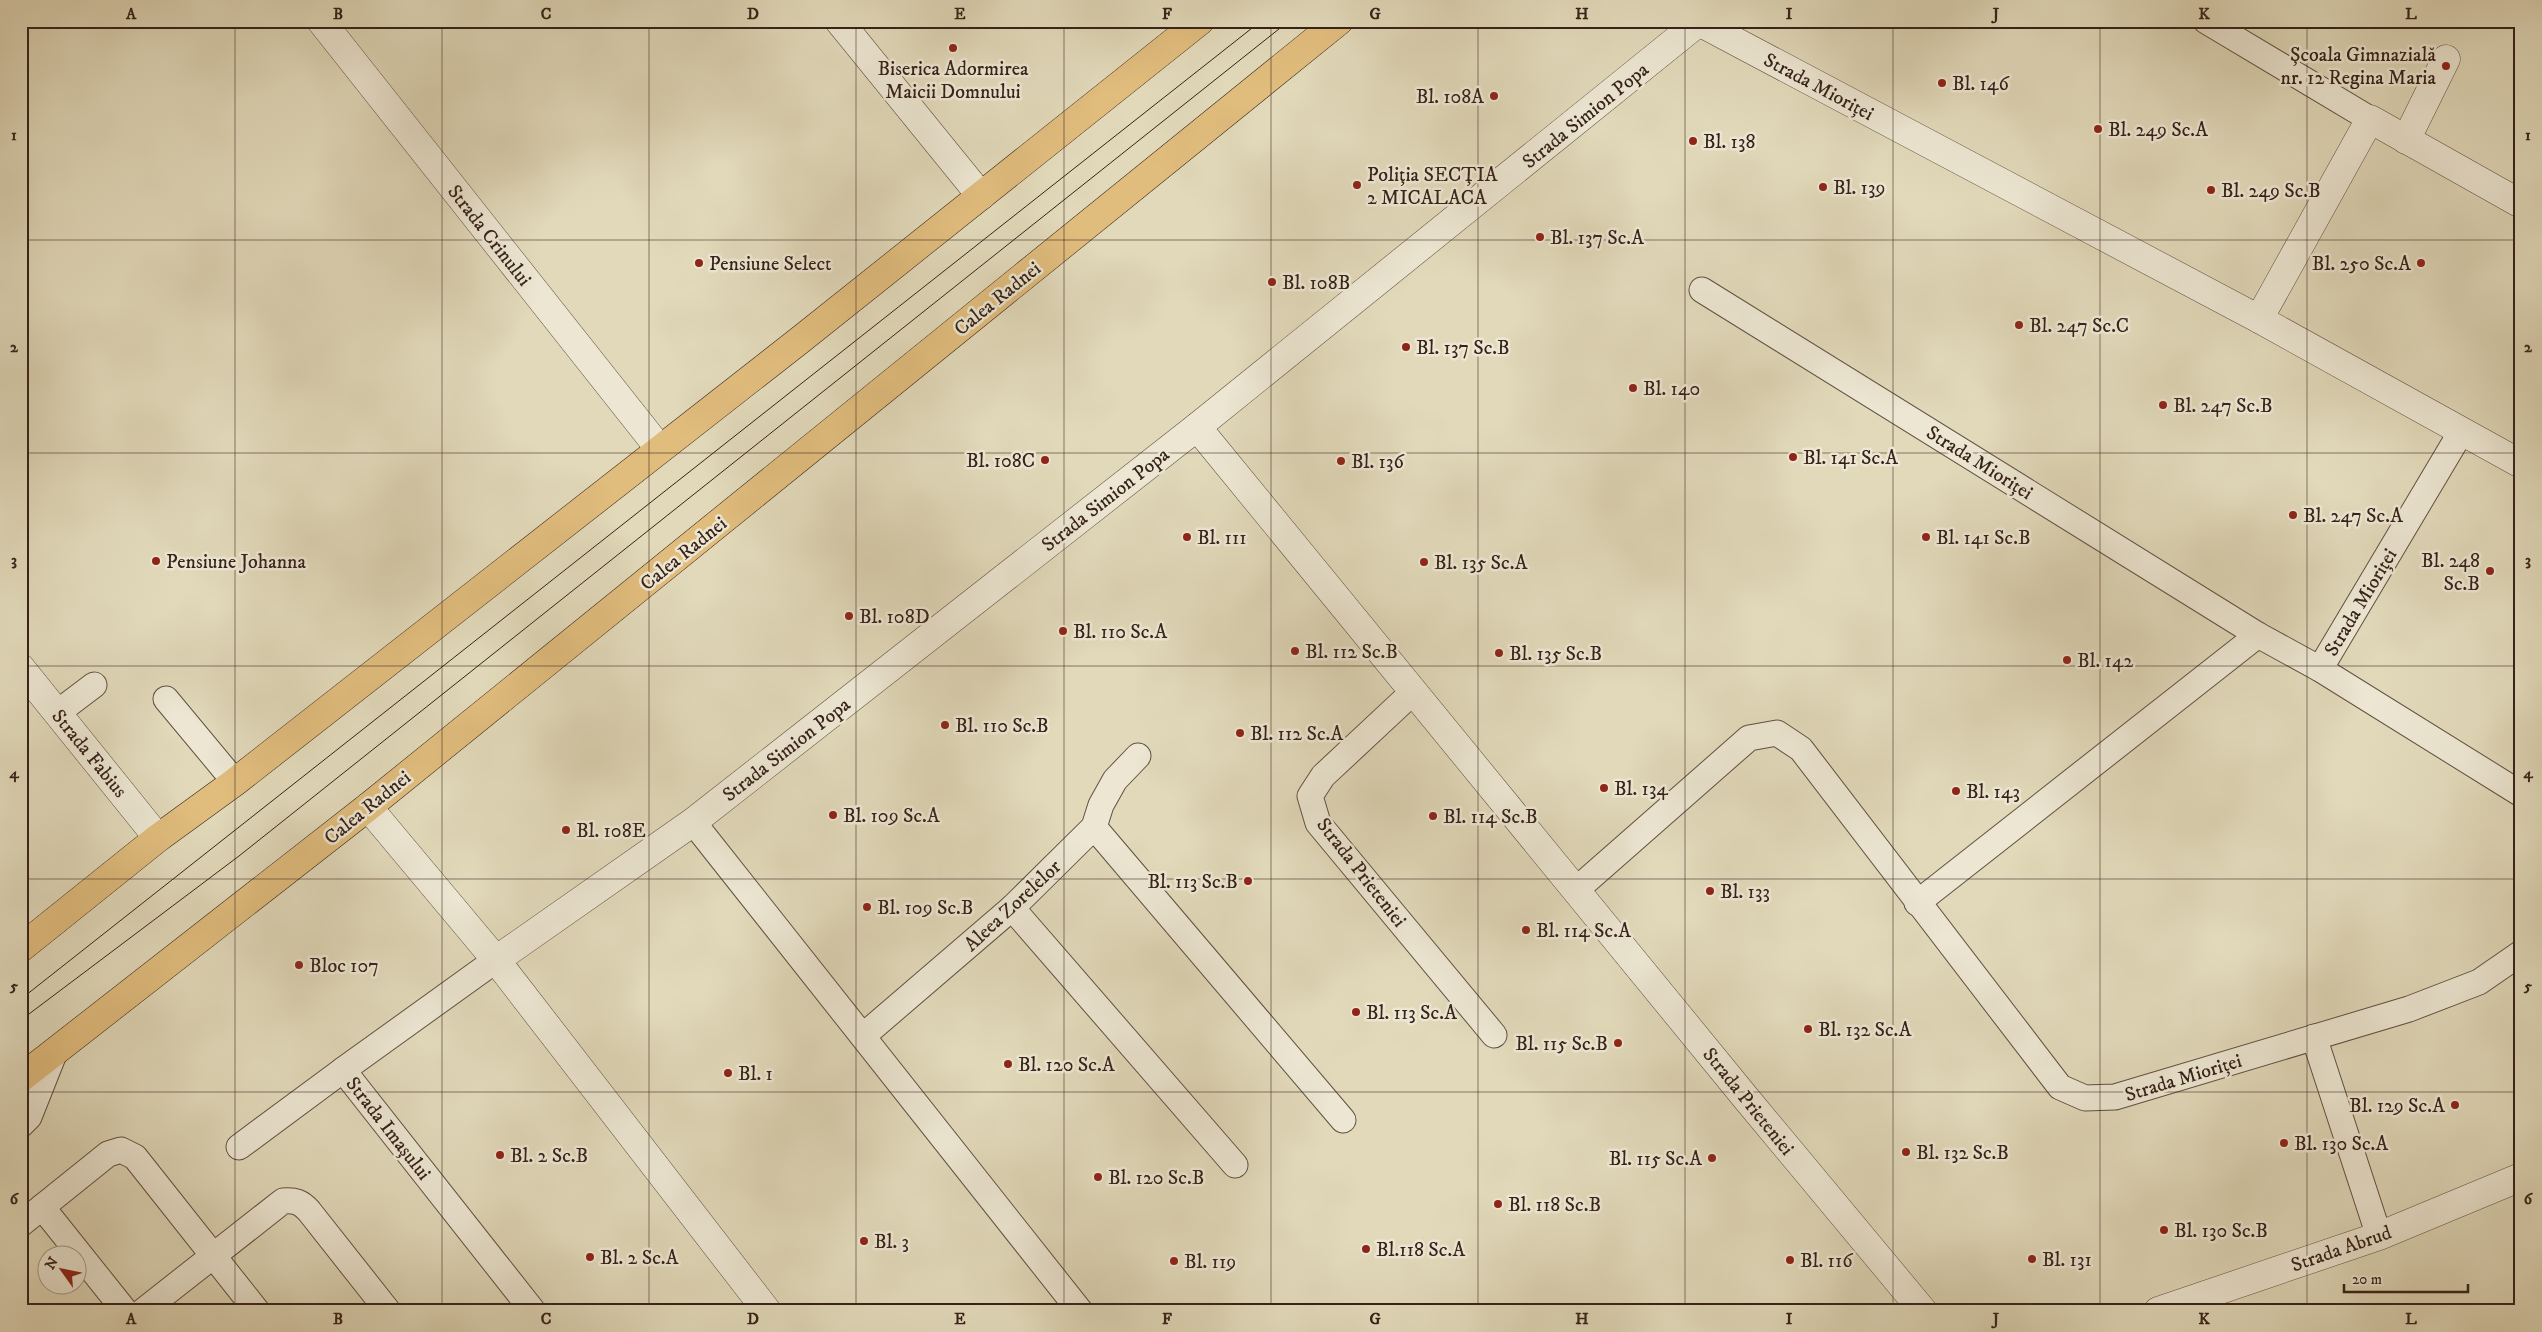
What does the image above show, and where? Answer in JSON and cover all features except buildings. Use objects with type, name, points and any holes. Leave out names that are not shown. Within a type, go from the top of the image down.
[{"type":"main road","points":[[21,948],[158,838],[235,782],[981,196],[1200,21]]},
{"type":"main road","name":"Calea Radnei","points":[[21,1078],[368,807],[1338,21]]},
{"type":"street","name":"Strada Crinului","points":[[321,21],[659,448]]},
{"type":"street","points":[[839,21],[981,196]]},
{"type":"street","name":"Strada Mioriței","points":[[1699,22],[2260,319],[2521,464]]},
{"type":"street","name":"Strada Simion Popa","points":[[496,960],[693,822],[1198,427],[1699,22]]},
{"type":"street","points":[[2406,140],[2446,60]]},
{"type":"street","points":[[2260,319],[2370,119],[2521,204]]},
{"type":"street","name":"Strada Prieteniei","points":[[1198,427],[1413,692],[1923,1311]]},
{"type":"street","name":"Strada Fabius","points":[[21,668],[158,838]]},
{"type":"street","points":[[368,807],[496,960],[768,1311]]},
{"type":"street","name":"Strada Abrud","points":[[2158,1311],[2379,1236],[2521,1177]]},
{"type":"lane","points":[[2206,21],[2370,119]]},
{"type":"lane","name":"Strada Mioriței","points":[[1702,290],[2258,634],[2320,669],[2521,794]]},
{"type":"lane","name":"Strada Mioriței","points":[[2320,669],[2461,432]]},
{"type":"lane","points":[[1917,903],[2258,634]]},
{"type":"lane","points":[[57,712],[94,685]]},
{"type":"lane","name":"Strada Prieteniei","points":[[1413,692],[1323,776],[1310,796],[1318,823],[1494,1035]]},
{"type":"lane","points":[[166,699],[235,782]]},
{"type":"lane","name":"Strada Mioriței","points":[[1576,890],[1749,738],[1777,732],[1801,749],[1917,903],[2060,1087],[2085,1098],[2115,1097],[2409,1009],[2479,982],[2521,953]]},
{"type":"lane","name":"Aleea Zorelelor","points":[[863,1036],[1012,908],[1094,827],[1100,805],[1115,780],[1138,756]]},
{"type":"lane","points":[[693,822],[1080,1311]]},
{"type":"lane","points":[[1094,827],[1343,1120]]},
{"type":"lane","points":[[1012,908],[1235,1165]]},
{"type":"lane","name":"Strada Imașului","points":[[496,960],[343,1070],[534,1311]]},
{"type":"lane","points":[[2314,1037],[2379,1236]]},
{"type":"lane","points":[[21,1125],[29,1117],[54,1054]]},
{"type":"lane","points":[[239,1147],[343,1070]]},
{"type":"lane","points":[[21,1224],[108,1154],[121,1150],[136,1157],[257,1311]]},
{"type":"lane","points":[[144,1311],[283,1201],[294,1200],[302,1204],[309,1211],[388,1311]]},
{"type":"lane","points":[[42,1207],[125,1311]]},
{"type":"tram line","points":[[21,999],[1261,21]]},
{"type":"tram line","points":[[21,1020],[239,856],[1289,21]]},
{"type":"place","name":"Biserica Adormirea Maicii Domnului","points":[[953,48]]},
{"type":"place","name":"Școala Gimnazială nr. 12 Regina Maria","points":[[2446,66]]},
{"type":"place","name":"Bl. 146","points":[[1942,83]]},
{"type":"place","name":"Bl. 108A","points":[[1494,96]]},
{"type":"place","name":"Bl. 249 Sc.A","points":[[2098,129]]},
{"type":"place","name":"Bl. 138","points":[[1693,141]]},
{"type":"place","name":"Poliția SECŢIA 2 MICALACA","points":[[1357,185]]},
{"type":"place","name":"Bl. 139","points":[[1823,187]]},
{"type":"place","name":"Bl. 249 Sc.B","points":[[2211,190]]},
{"type":"place","name":"Bl. 137 Sc.A","points":[[1540,237]]},
{"type":"place","name":"Pensiune Select","points":[[699,263]]},
{"type":"place","name":"Bl. 250 Sc.A","points":[[2421,263]]},
{"type":"place","name":"Bl. 108B","points":[[1272,282]]},
{"type":"place","name":"Bl. 247 Sc.C","points":[[2019,325]]},
{"type":"place","name":"Bl. 137 Sc.B","points":[[1406,347]]},
{"type":"place","name":"Bl. 140","points":[[1633,388]]},
{"type":"place","name":"Bl. 247 Sc.B","points":[[2163,405]]},
{"type":"place","name":"Bl. 141 Sc.A","points":[[1793,457]]},
{"type":"place","name":"Bl. 108C","points":[[1045,460]]},
{"type":"place","name":"Bl. 136","points":[[1341,461]]},
{"type":"place","name":"Bl. 247 Sc.A","points":[[2293,515]]},
{"type":"place","name":"Bl. 111","points":[[1187,537]]},
{"type":"place","name":"Bl. 141 Sc.B","points":[[1926,537]]},
{"type":"place","name":"Pensiune Johanna","points":[[156,561]]},
{"type":"place","name":"Bl. 135 Sc.A","points":[[1424,562]]},
{"type":"place","name":"Bl. 248 Sc.B","points":[[2490,571]]},
{"type":"place","name":"Bl. 108D","points":[[849,616]]},
{"type":"place","name":"Bl. 110 Sc.A","points":[[1063,631]]},
{"type":"place","name":"Bl. 112 Sc.B","points":[[1295,651]]},
{"type":"place","name":"Bl. 135 Sc.B","points":[[1499,653]]},
{"type":"place","name":"Bl. 142","points":[[2067,660]]},
{"type":"place","name":"Bl. 110 Sc.B","points":[[945,725]]},
{"type":"place","name":"Bl. 112 Sc.A","points":[[1240,733]]},
{"type":"place","name":"Bl. 134","points":[[1604,788]]},
{"type":"place","name":"Bl. 143","points":[[1956,791]]},
{"type":"place","name":"Bl. 109 Sc.A","points":[[833,815]]},
{"type":"place","name":"Bl. 114 Sc.B","points":[[1433,816]]},
{"type":"place","name":"Bl. 108E","points":[[566,830]]},
{"type":"place","name":"Bl. 113 Sc.B","points":[[1248,881]]},
{"type":"place","name":"Bl. 133","points":[[1710,891]]},
{"type":"place","name":"Bl. 109 Sc.B","points":[[867,907]]},
{"type":"place","name":"Bl. 114 Sc.A","points":[[1526,930]]},
{"type":"place","name":"Bloc 107","points":[[299,965]]},
{"type":"place","name":"Bl. 113 Sc.A","points":[[1356,1012]]},
{"type":"place","name":"Bl. 132 Sc.A","points":[[1808,1029]]},
{"type":"place","name":"Bl. 115 Sc.B","points":[[1618,1043]]},
{"type":"place","name":"Bl. 120 Sc.A","points":[[1008,1064]]},
{"type":"place","name":"Bl. 1","points":[[728,1073]]},
{"type":"place","name":"Bl. 129 Sc.A","points":[[2455,1105]]},
{"type":"place","name":"Bl. 130 Sc.A","points":[[2284,1143]]},
{"type":"place","name":"Bl. 132 Sc.B","points":[[1906,1152]]},
{"type":"place","name":"Bl. 2 Sc.B","points":[[500,1155]]},
{"type":"place","name":"Bl. 115 Sc.A","points":[[1712,1158]]},
{"type":"place","name":"Bl. 120 Sc.B","points":[[1098,1177]]},
{"type":"place","name":"Bl. 118 Sc.B","points":[[1498,1204]]},
{"type":"place","name":"Bl. 130 Sc.B","points":[[2164,1230]]},
{"type":"place","name":"Bl. 3","points":[[864,1241]]},
{"type":"place","name":"Bl.118 Sc.A","points":[[1366,1249]]},
{"type":"place","name":"Bl. 2 Sc.A","points":[[590,1257]]},
{"type":"place","name":"Bl. 131","points":[[2032,1259]]},
{"type":"place","name":"Bl. 116","points":[[1790,1260]]},
{"type":"place","name":"Bl. 119","points":[[1174,1261]]}]
